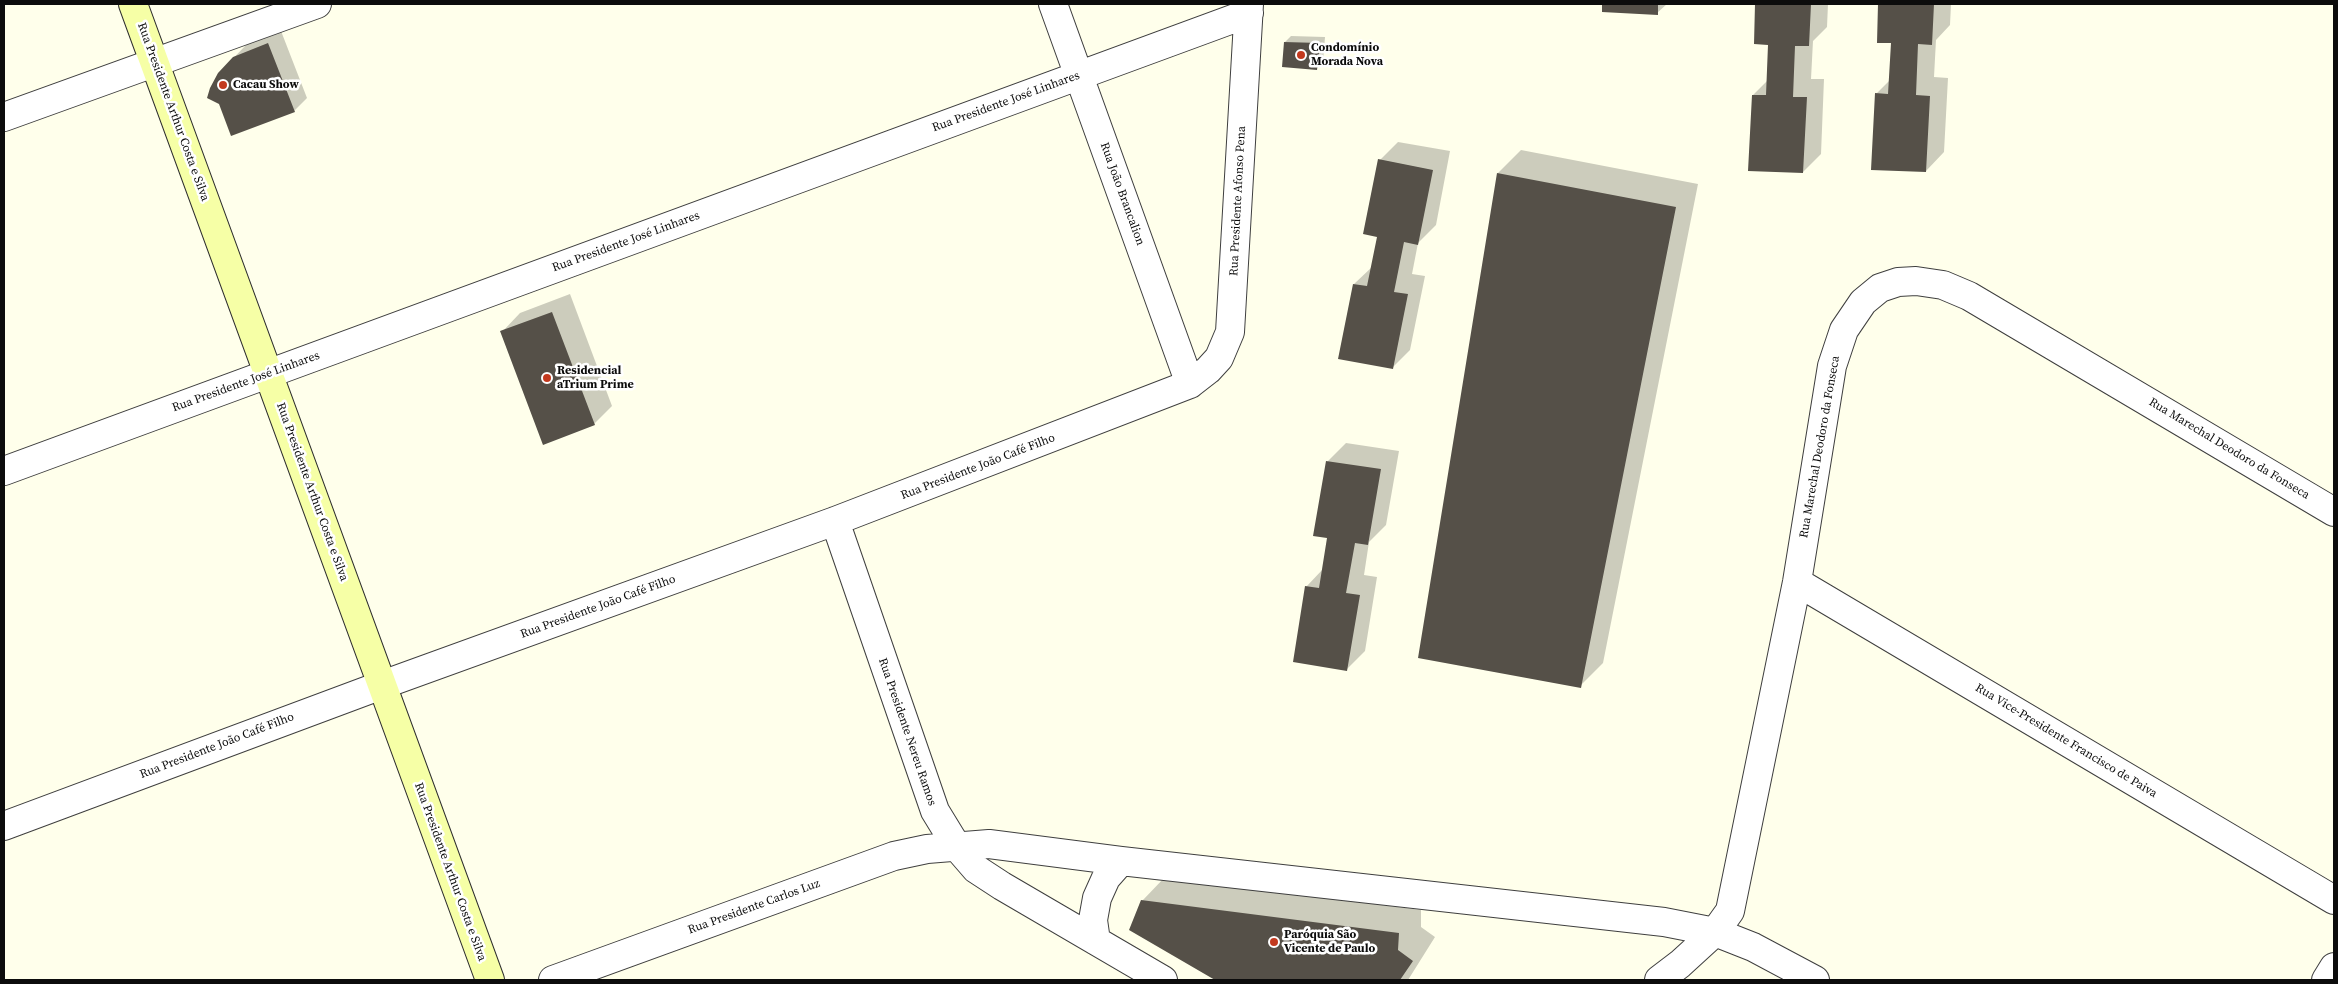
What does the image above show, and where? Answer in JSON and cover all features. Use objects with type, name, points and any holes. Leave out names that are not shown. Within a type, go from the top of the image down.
[{"type":"street","name":"Rua Presidente Arthur Costa e Silva","points":[[133,4],[490,980]]},
{"type":"street","points":[[4,117],[316,4]]},
{"type":"street","name":"Rua João Brancalion","points":[[1053,4],[1190,384]]},
{"type":"street","name":"Rua Presidente José Linhares","points":[[4,471],[1078,75],[1249,8]]},
{"type":"street","name":"Rua Presidente Afonso Pena","points":[[1190,384],[1219,358],[1230,332],[1249,8]]},
{"type":"street","name":"Rua Marechal Deodoro da Fonseca","points":[[1659,980],[1715,932],[1730,911],[1797,582],[1832,366],[1844,330],[1863,302],[1880,288],[1898,282],[1916,281],[1942,285],[1969,296],[2334,512]]},
{"type":"street","name":"Rua Presidente João Café Filho","points":[[4,826],[382,685],[835,521],[1190,384]]},
{"type":"street","name":"Rua Presidente Nereu Ramos","points":[[835,521],[935,812],[958,847],[976,869],[1002,886],[1162,980]]},
{"type":"street","name":"Rua Vice-Presidente Francisco de Paiva","points":[[1797,582],[2334,900]]},
{"type":"street","name":"Rua Presidente Carlos Luz","points":[[553,980],[894,856],[928,849],[990,844],[1121,861],[1664,922],[1715,932],[1753,947],[1815,980]]},
{"type":"street","points":[[1096,941],[1094,920],[1097,898],[1106,878],[1121,861]]},
{"type":"street","points":[[2326,980],[2334,967]]},
{"type":"building","points":[[1602,4],[1658,4],[1658,15],[1602,12]]},
{"type":"building","points":[[1755,4],[1811,4],[1809,46],[1795,46],[1793,97],[1807,97],[1803,173],[1748,171],[1752,95],[1766,95],[1768,45],[1754,44]]},
{"type":"building","points":[[1878,4],[1934,4],[1932,45],[1918,44],[1916,95],[1930,96],[1926,172],[1871,170],[1875,93],[1888,94],[1891,43],[1877,43]]},
{"type":"building","name":"Condomínio Morada Nova","points":[[1284,42],[1320,43],[1317,70],[1282,67]]},
{"type":"building","points":[[268,43],[295,112],[231,136],[219,104],[207,98],[210,88],[218,73],[233,57]]},
{"type":"building","points":[[1378,159],[1433,170],[1418,245],[1404,242],[1394,292],[1408,294],[1393,369],[1338,359],[1353,284],[1367,286],[1377,237],[1363,234]]},
{"type":"building","points":[[1497,173],[1676,207],[1581,688],[1418,658]]},
{"type":"building","name":"Residencial aTrium Prime","points":[[552,312],[595,425],[543,445],[500,331]]},
{"type":"building","points":[[1326,461],[1381,469],[1368,545],[1355,543],[1346,593],[1360,595],[1347,671],[1293,662],[1305,586],[1319,588],[1327,538],[1313,536]]},
{"type":"building","name":"Paróquia São Vicente de Paulo","points":[[1141,900],[1399,933],[1398,950],[1413,961],[1400,980],[1215,980],[1129,930]]},
{"type":"place","name":"Condomínio Morada Nova","points":[[1301,55]]},
{"type":"place","name":"Cacau Show","points":[[223,85]]},
{"type":"place","name":"Residencial aTrium Prime","points":[[547,378]]},
{"type":"place","name":"Paróquia São Vicente de Paulo","points":[[1274,942]]}]
